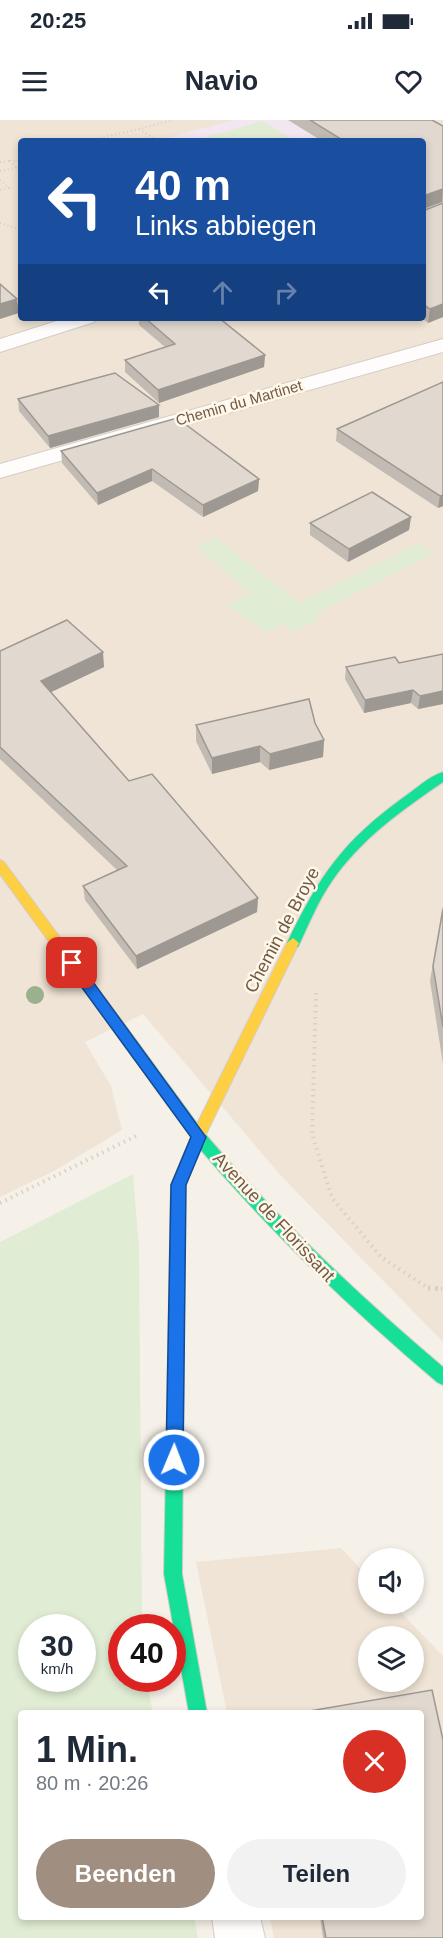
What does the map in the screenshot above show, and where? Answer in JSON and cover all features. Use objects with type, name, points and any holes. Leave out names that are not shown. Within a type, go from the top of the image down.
[{"type":"street","points":[[0,346],[78,321]]},
{"type":"street","name":"Chemin du Martinet","points":[[0,471],[443,345]]},
{"type":"street","name":"Chemin de Broye","points":[[197,1710],[173,1574],[178,1185],[198,1137],[311,906],[333,870],[369,832],[409,799],[443,776]]},
{"type":"street","name":"Avenue de Florissant","points":[[0,865],[198,1137],[311,1259],[371,1317],[442,1376]]},
{"type":"street","points":[[237,1920],[240,1938]]},
{"type":"path","points":[[101,138],[173,120]]},
{"type":"path","points":[[139,129],[153,138]]},
{"type":"path","points":[[0,162],[18,160]]},
{"type":"path","points":[[10,161],[16,167]]},
{"type":"path","points":[[0,171],[16,167]]},
{"type":"path","points":[[0,180],[9,188],[0,190]]},
{"type":"path","points":[[0,223],[18,229]]},
{"type":"path","points":[[316,984],[312,1134],[332,1198],[381,1257],[428,1288],[443,1289]]},
{"type":"path","points":[[0,1203],[136,1136]]},
{"type":"shaded area","points":[[0,120],[443,120],[443,1342],[284,1179],[143,1014],[85,1042],[111,1086],[122,1130],[54,1171],[0,1197]]},
{"type":"shaded area","points":[[234,120],[406,120],[421,138],[166,138]]},
{"type":"shaded area","points":[[341,1548],[358,1566],[358,1614],[403,1614],[414,1626],[358,1626],[358,1692],[424,1692],[424,1636],[443,1656],[443,1938],[274,1938],[271,1920],[424,1920],[424,1710],[226,1710],[196,1562]]},
{"type":"green space","points":[[263,121],[290,138],[203,138]]},
{"type":"green space","points":[[216,538],[300,603],[419,543],[432,554],[315,614],[320,619],[293,632],[283,624],[266,632],[226,605],[251,594],[196,546]]},
{"type":"green space","points":[[133,1174],[139,1248],[142,1614],[108,1614],[108,1692],[149,1692],[152,1710],[18,1710],[18,1920],[195,1920],[198,1938],[0,1938],[0,1242]]},
{"type":"building","points":[[310,120],[432,120],[443,126],[443,189],[426,195],[426,138],[339,138]]},
{"type":"building","points":[[443,203],[443,304],[430,309],[426,306],[426,210]]},
{"type":"building","points":[[0,284],[17,299],[0,304]]},
{"type":"building","points":[[148,321],[223,321],[265,355],[158,390],[125,360],[175,344]]},
{"type":"building","points":[[115,373],[159,405],[48,436],[18,399]]},
{"type":"building","points":[[443,382],[443,495],[440,496],[337,429]]},
{"type":"building","points":[[177,418],[259,479],[203,505],[152,469],[97,493],[61,451]]},
{"type":"building","points":[[372,492],[411,517],[349,549],[310,523]]},
{"type":"building","points":[[67,620],[103,652],[41,681],[129,781],[152,774],[258,898],[136,956],[83,886],[127,866],[0,747],[0,651]]},
{"type":"building","points":[[443,654],[443,691],[420,696],[413,690],[365,700],[346,667],[395,657],[399,663]]},
{"type":"building","points":[[309,699],[315,723],[324,740],[270,754],[260,746],[212,758],[196,725]]},
{"type":"building","points":[[443,909],[443,1027],[433,966]]},
{"type":"building","points":[[432,1690],[443,1740],[443,1938],[326,1938],[323,1920],[424,1920],[424,1710],[315,1710]]},
{"type":"traffic: fast","points":[[293,943],[322,886],[345,855],[384,818],[443,776]]},
{"type":"traffic: fast","points":[[131,1044],[189,1125],[255,1201],[346,1292],[443,1377]]},
{"type":"traffic: fast","points":[[197,1710],[173,1574],[178,1185],[200,1132]]},
{"type":"traffic: slow","points":[[0,865],[131,1044]]},
{"type":"traffic: slow","points":[[200,1132],[293,943]]},
{"type":"route","points":[[72,963],[198,1137],[178,1185],[174,1460]]}]
